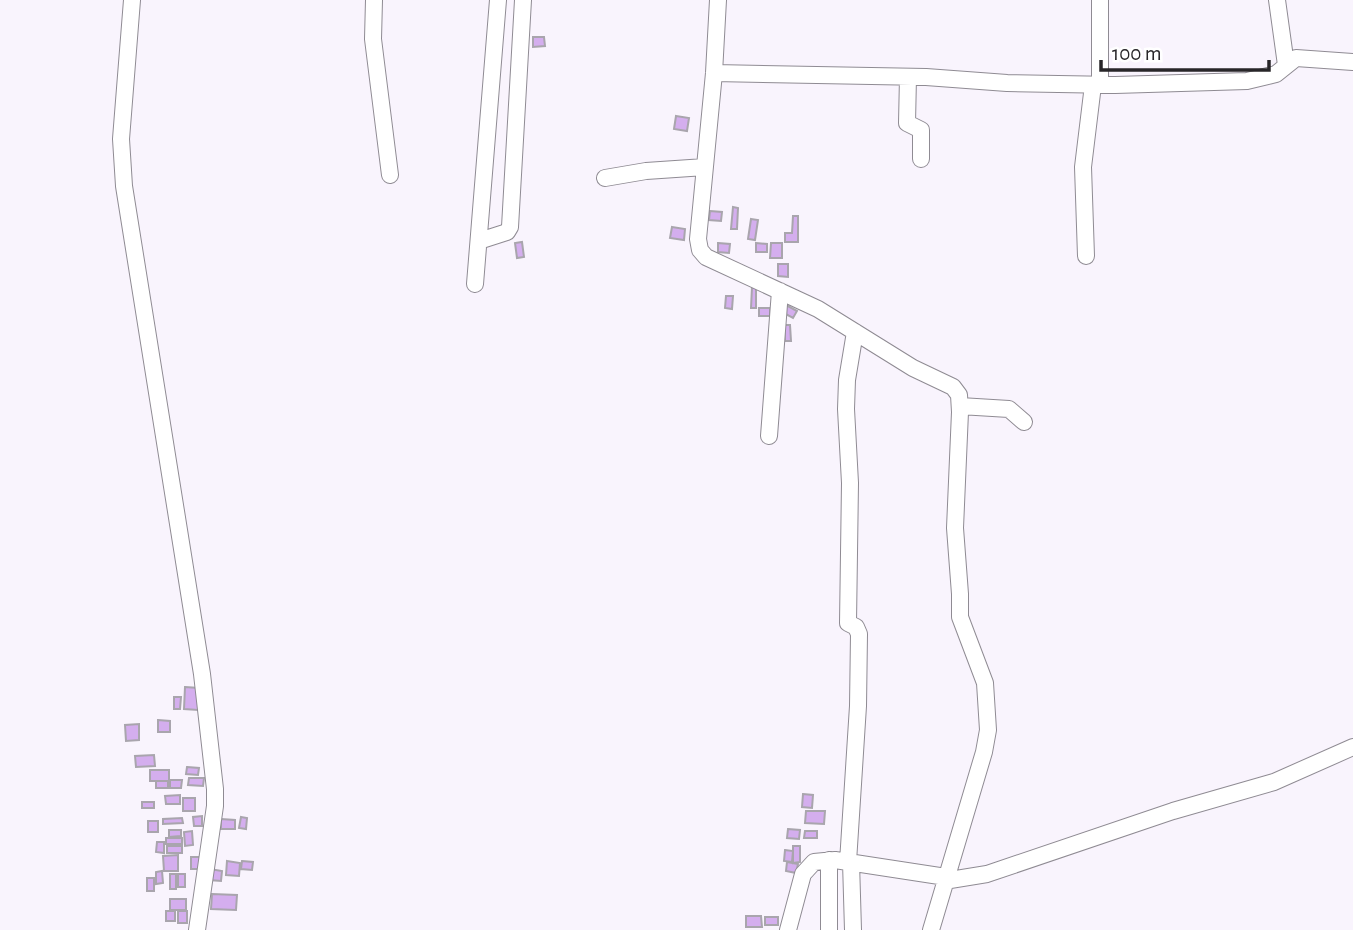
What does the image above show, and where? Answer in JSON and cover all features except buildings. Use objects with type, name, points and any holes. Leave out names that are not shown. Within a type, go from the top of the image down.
[{"type":"street","points":[[132,0],[121,139],[124,186],[202,674],[215,789],[215,806],[197,930]]},
{"type":"street","points":[[373,0],[373,39],[390,175]]},
{"type":"street","points":[[475,284],[498,0]]},
{"type":"street","points":[[479,241],[507,232],[510,227],[523,0]]},
{"type":"street","points":[[718,0],[698,239],[700,250],[706,257],[818,309],[914,368],[953,387],[958,395],[960,406],[954,528],[960,585],[960,617],[985,683],[988,730],[984,752],[931,930]]},
{"type":"street","points":[[1086,256],[1083,167],[1096,85],[1100,0]]},
{"type":"street","points":[[1277,0],[1286,65]]},
{"type":"street","points":[[713,73],[908,77],[1096,85],[1247,81],[1276,74],[1296,58],[1353,62]]},
{"type":"street","points":[[908,77],[908,122],[921,130],[921,159]]},
{"type":"street","points":[[605,178],[646,171],[705,167]]},
{"type":"street","points":[[769,436],[780,291]]},
{"type":"street","points":[[853,930],[850,862],[859,706],[859,634],[856,627],[848,623],[850,483],[846,400],[855,332]]},
{"type":"street","points":[[960,406],[1009,409],[1024,422]]},
{"type":"street","points":[[788,930],[803,874],[814,862],[850,862],[945,879],[987,874],[1173,811],[1274,782],[1353,747]]},
{"type":"street","points":[[829,860],[829,930]]}]
